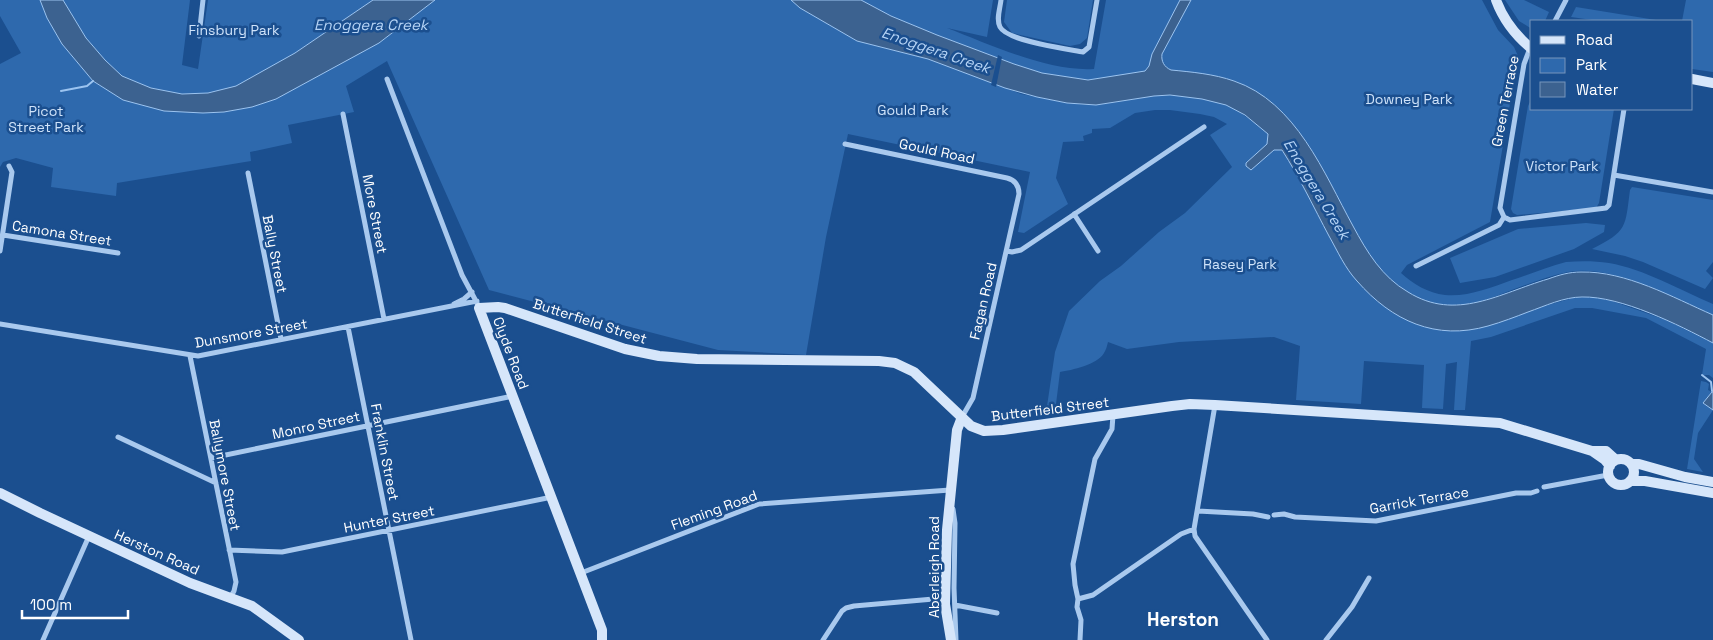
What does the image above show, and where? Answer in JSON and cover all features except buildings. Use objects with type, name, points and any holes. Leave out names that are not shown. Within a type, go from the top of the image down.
[{"type":"street","points":[[198,36],[203,0]]},
{"type":"street","points":[[1001,0],[999,22],[1000,27],[1005,33],[1018,39],[1082,52],[1089,47],[1097,0]]},
{"type":"street","name":"Green Terrace","points":[[1496,0],[1502,14],[1530,47]]},
{"type":"street","points":[[1556,20],[1566,0]]},
{"type":"street","name":"Green Terrace","points":[[1504,217],[1500,208],[1524,64],[1530,50]]},
{"type":"street","name":"Clyde Road","points":[[387,79],[459,269],[478,304],[552,497],[602,630],[602,640]]},
{"type":"street","points":[[1693,79],[1713,83]]},
{"type":"street","points":[[1416,266],[1499,225],[1504,217],[1514,219],[1603,209],[1609,205],[1624,110]]},
{"type":"street","name":"More Street","points":[[343,114],[384,319]]},
{"type":"street","points":[[1006,251],[1021,250],[1204,127]]},
{"type":"street","name":"Gould Road","points":[[845,144],[1006,178],[1015,182],[1019,188]]},
{"type":"street","points":[[0,252],[12,172],[9,166]]},
{"type":"street","name":"Bally Street","points":[[248,173],[281,339]]},
{"type":"street","points":[[1614,175],[1713,192]]},
{"type":"street","name":"Fagan Road","points":[[962,417],[973,398],[1019,188]]},
{"type":"street","points":[[1074,214],[1098,252]]},
{"type":"street","name":"Camona Street","points":[[2,235],[118,253]]},
{"type":"street","name":"Dunsmore Street","points":[[447,307],[472,292]]},
{"type":"street","name":"Dunsmore Street","points":[[0,324],[198,356],[447,307],[478,304]]},
{"type":"street","name":"Butterfield Street","points":[[478,304],[505,308],[625,349],[659,356],[697,359],[879,361],[896,363],[914,372],[971,426],[987,431],[1177,406],[1215,405],[1490,422],[1592,451],[1606,452],[1611,467]]},
{"type":"street","name":"Franklin Street","points":[[348,326],[411,640]]},
{"type":"street","name":"Ballymore Street","points":[[190,356],[236,582],[230,598]]},
{"type":"street","name":"Monro Street","points":[[211,458],[513,396]]},
{"type":"street","points":[[1215,405],[1194,529],[1196,539],[1267,640]]},
{"type":"street","points":[[1080,640],[1078,598],[1073,564],[1095,459],[1112,429],[1113,415]]},
{"type":"street","name":"Aberleigh Road","points":[[951,640],[946,621],[945,598],[947,517],[957,430],[962,417]]},
{"type":"street","points":[[118,436],[216,483]]},
{"type":"street","points":[[1544,486],[1558,485],[1611,467],[1624,460],[1631,464],[1644,465],[1685,477],[1713,482]]},
{"type":"street","points":[[1611,467],[1612,481],[1617,484],[1624,484],[1630,480],[1633,472],[1631,464]]},
{"type":"street","points":[[1630,480],[1713,493]]},
{"type":"street","name":"Garrick Terrace","points":[[1198,511],[1371,522],[1537,491]]},
{"type":"street","name":"Aberleigh Road","points":[[950,492],[955,523],[956,640]]},
{"type":"street","name":"Fleming Road","points":[[581,573],[759,504],[950,492]]},
{"type":"street","name":"Herston Road","points":[[1,495],[190,583],[252,606],[299,640]]},
{"type":"street","name":"Hunter Street","points":[[229,550],[282,552],[552,497]]},
{"type":"street","points":[[1078,598],[1092,595],[1181,534],[1194,529]]},
{"type":"street","points":[[43,640],[89,536]]},
{"type":"street","points":[[1326,640],[1352,607],[1369,578]]},
{"type":"street","points":[[822,640],[846,608],[945,598]]},
{"type":"street","points":[[955,605],[997,613]]},
{"type":"green space","points":[[0,0],[40,0],[47,18],[62,44],[93,81],[123,100],[203,113],[224,112],[252,107],[379,43],[435,0],[791,0],[800,8],[857,41],[928,59],[1021,94],[1087,105],[1170,95],[1202,99],[1226,105],[1261,127],[1271,137],[1418,325],[1443,331],[1573,298],[1592,297],[1612,301],[1666,320],[1713,343],[1713,378],[1709,375],[1702,375],[1706,349],[1646,318],[1592,308],[1575,308],[1491,337],[1471,341],[1465,410],[1454,410],[1457,362],[1446,364],[1443,409],[1422,408],[1424,365],[1364,361],[1361,404],[1296,400],[1300,346],[1274,337],[1179,342],[1127,349],[1108,342],[1104,353],[1096,361],[1060,372],[1055,412],[1046,413],[1055,352],[1069,311],[1100,281],[1185,213],[1232,167],[1210,135],[1227,124],[1214,117],[1170,110],[1135,113],[1110,128],[1092,129],[1092,133],[1083,136],[1084,141],[1063,142],[1056,178],[1068,204],[1024,233],[1018,232],[1030,172],[848,134],[826,237],[806,355],[718,350],[489,290],[387,61],[346,86],[354,112],[288,125],[292,143],[250,152],[251,161],[117,183],[116,196],[51,187],[53,168],[16,158],[3,162],[0,167],[0,64],[21,53],[0,16]]},
{"type":"green space","name":"Finsbury Park","points":[[63,0],[190,0],[182,65],[198,69],[208,0],[373,0],[295,53],[236,87],[208,93],[182,94],[151,88],[122,76],[86,38]]},
{"type":"green space","name":"Downey Park","points":[[861,0],[993,0],[987,37],[947,28],[1038,62],[1076,69],[1094,69],[1106,0],[1482,0],[1498,30],[1514,47],[1518,56],[1490,222],[1407,265],[1401,273],[1427,290],[1445,295],[1462,295],[1487,289],[1566,262],[1588,261],[1609,263],[1649,275],[1713,304],[1713,315],[1661,291],[1623,277],[1585,271],[1568,272],[1546,278],[1481,302],[1446,305],[1417,298],[1404,291],[1392,281],[1368,255],[1310,147],[1278,108],[1248,87],[1235,81],[1206,74],[1088,80],[1042,73],[937,35],[891,16]]},
{"type":"green space","points":[[1007,0],[1093,0],[1087,38],[1080,44],[1070,46],[1012,33],[1004,22]]},
{"type":"green space","points":[[1505,0],[1524,0],[1549,12],[1545,20],[1530,20],[1530,28],[1519,21]]},
{"type":"green space","points":[[1686,0],[1713,0],[1713,72],[1693,69],[1693,20],[1682,20]]},
{"type":"green space","points":[[1576,7],[1656,20],[1592,20],[1571,17]]},
{"type":"green space","name":"Victor Park","points":[[1530,102],[1530,110],[1614,110],[1599,203],[1596,208],[1517,215],[1513,213],[1511,209]]},
{"type":"green space","points":[[1632,187],[1713,200],[1713,262],[1706,271],[1713,278],[1705,289],[1643,262],[1592,249],[1604,243],[1623,227]]},
{"type":"green space","points":[[1586,223],[1605,225],[1604,232],[1574,249],[1495,277],[1460,283],[1450,258],[1518,229]]},
{"type":"green space","points":[[1701,381],[1709,384],[1708,390],[1712,392],[1703,403],[1713,410],[1698,433],[1694,459],[1703,472],[1687,469]]},
{"type":"water","name":"Enoggera Creek","points":[[40,0],[63,0],[86,38],[122,76],[151,88],[182,94],[208,93],[236,86],[295,53],[373,0],[435,0],[379,43],[276,99],[252,107],[224,112],[203,113],[164,111],[123,100],[93,81],[62,44],[47,18]]},
{"type":"water","name":"Enoggera Creek","points":[[791,0],[861,0],[891,16],[1014,64],[1042,73],[1088,80],[1145,71],[1180,0],[1191,0],[1162,54],[1165,65],[1171,70],[1211,75],[1234,81],[1256,91],[1275,105],[1291,122],[1319,162],[1358,236],[1376,263],[1390,279],[1408,292],[1426,301],[1443,305],[1461,305],[1495,297],[1568,273],[1598,273],[1632,280],[1713,315],[1713,343],[1684,328],[1632,306],[1614,301],[1582,297],[1561,300],[1498,323],[1469,330],[1433,329],[1416,324],[1400,317],[1385,307],[1353,276],[1342,260],[1282,150],[1274,150],[1251,170],[1246,166],[1246,163],[1267,144],[1268,134],[1245,115],[1226,105],[1202,99],[1170,95],[1096,105],[1067,103],[1037,97],[1005,88],[928,59],[857,41],[800,8]]},
{"type":"water","points":[[1713,392],[1713,410],[1703,403]]},
{"type":"pier","points":[[998,55],[1002,57],[996,87],[991,85]]},
{"type":"waterway","points":[[61,91],[87,86],[93,81]]},
{"type":"waterway","points":[[1702,375],[1711,382],[1712,391]]},
{"type":"district","name":"Herston","points":[[1183,619]]},
{"type":"park label","name":"Gould Park","points":[[913,110]]},
{"type":"park label","name":"Picot Street Park","points":[[46,120]]},
{"type":"park label","name":"Rasey Park","points":[[1240,264]]}]
